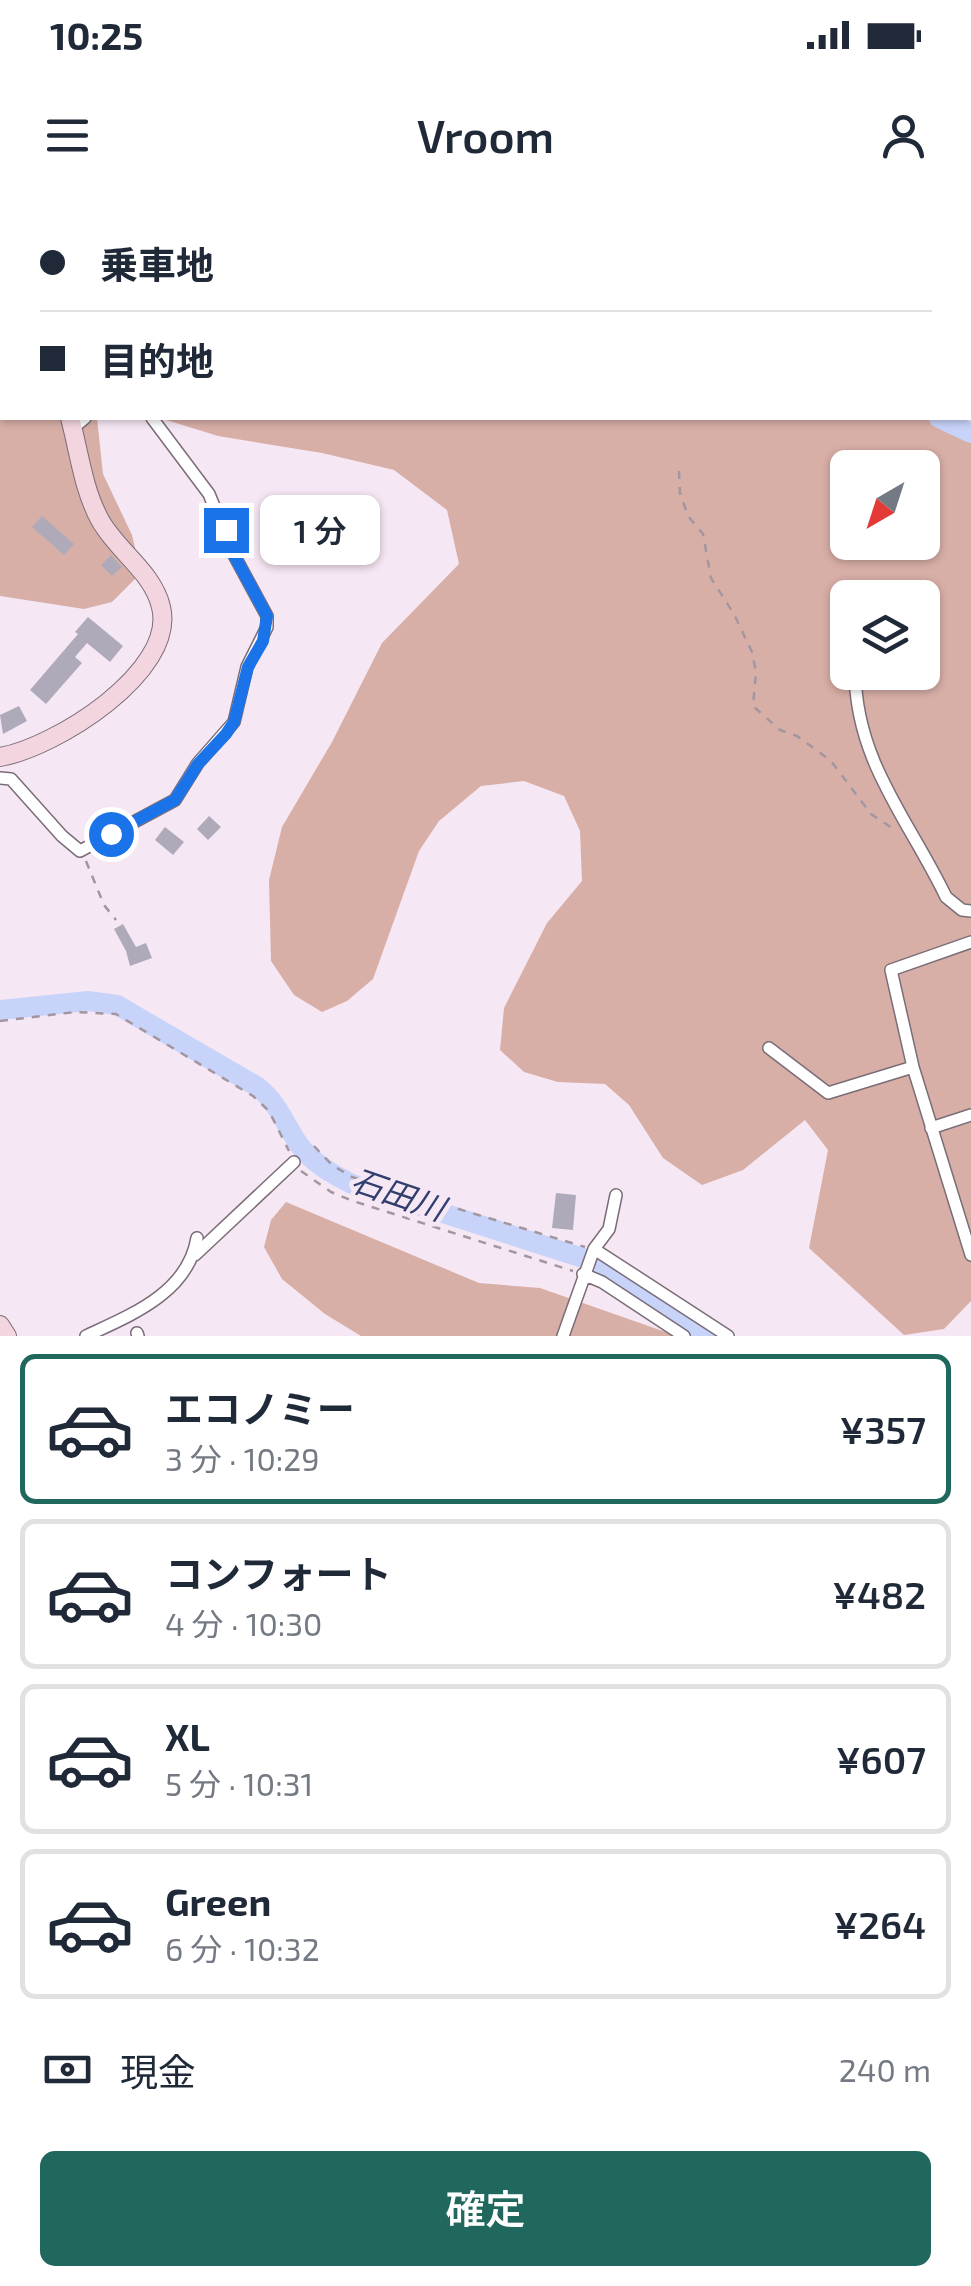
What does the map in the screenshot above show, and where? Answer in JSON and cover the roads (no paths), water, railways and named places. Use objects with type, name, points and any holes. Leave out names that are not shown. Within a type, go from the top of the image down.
[{"type":"main road","points":[[0,758],[85,720],[138,672],[159,638],[163,620],[152,585],[102,523],[90,499],[76,421]]},
{"type":"main road","points":[[0,1326],[7,1336]]},
{"type":"street","points":[[0,778],[11,779],[80,851],[175,800],[198,764],[234,722],[248,667],[267,628],[267,616],[234,555],[210,494],[154,420]]},
{"type":"street","points":[[855,690],[874,767],[946,897],[971,912]]},
{"type":"street","points":[[971,942],[891,970],[913,1067],[971,1255]]},
{"type":"street","points":[[769,1048],[828,1092],[913,1067]]},
{"type":"street","points":[[931,1128],[971,1115]]},
{"type":"street","points":[[194,1255],[294,1162]]},
{"type":"street","points":[[563,1336],[594,1250],[609,1229],[616,1195]]},
{"type":"street","points":[[86,1336],[149,1306],[189,1267],[198,1238]]},
{"type":"street","points":[[594,1250],[728,1336]]},
{"type":"street","points":[[584,1274],[684,1336]]},
{"type":"waterway","points":[[943,420],[971,433]]},
{"type":"waterway","name":"石田川","points":[[0,1010],[88,1001],[117,1005],[258,1087],[277,1108],[305,1152],[337,1176],[583,1258],[617,1275],[710,1336]]}]
